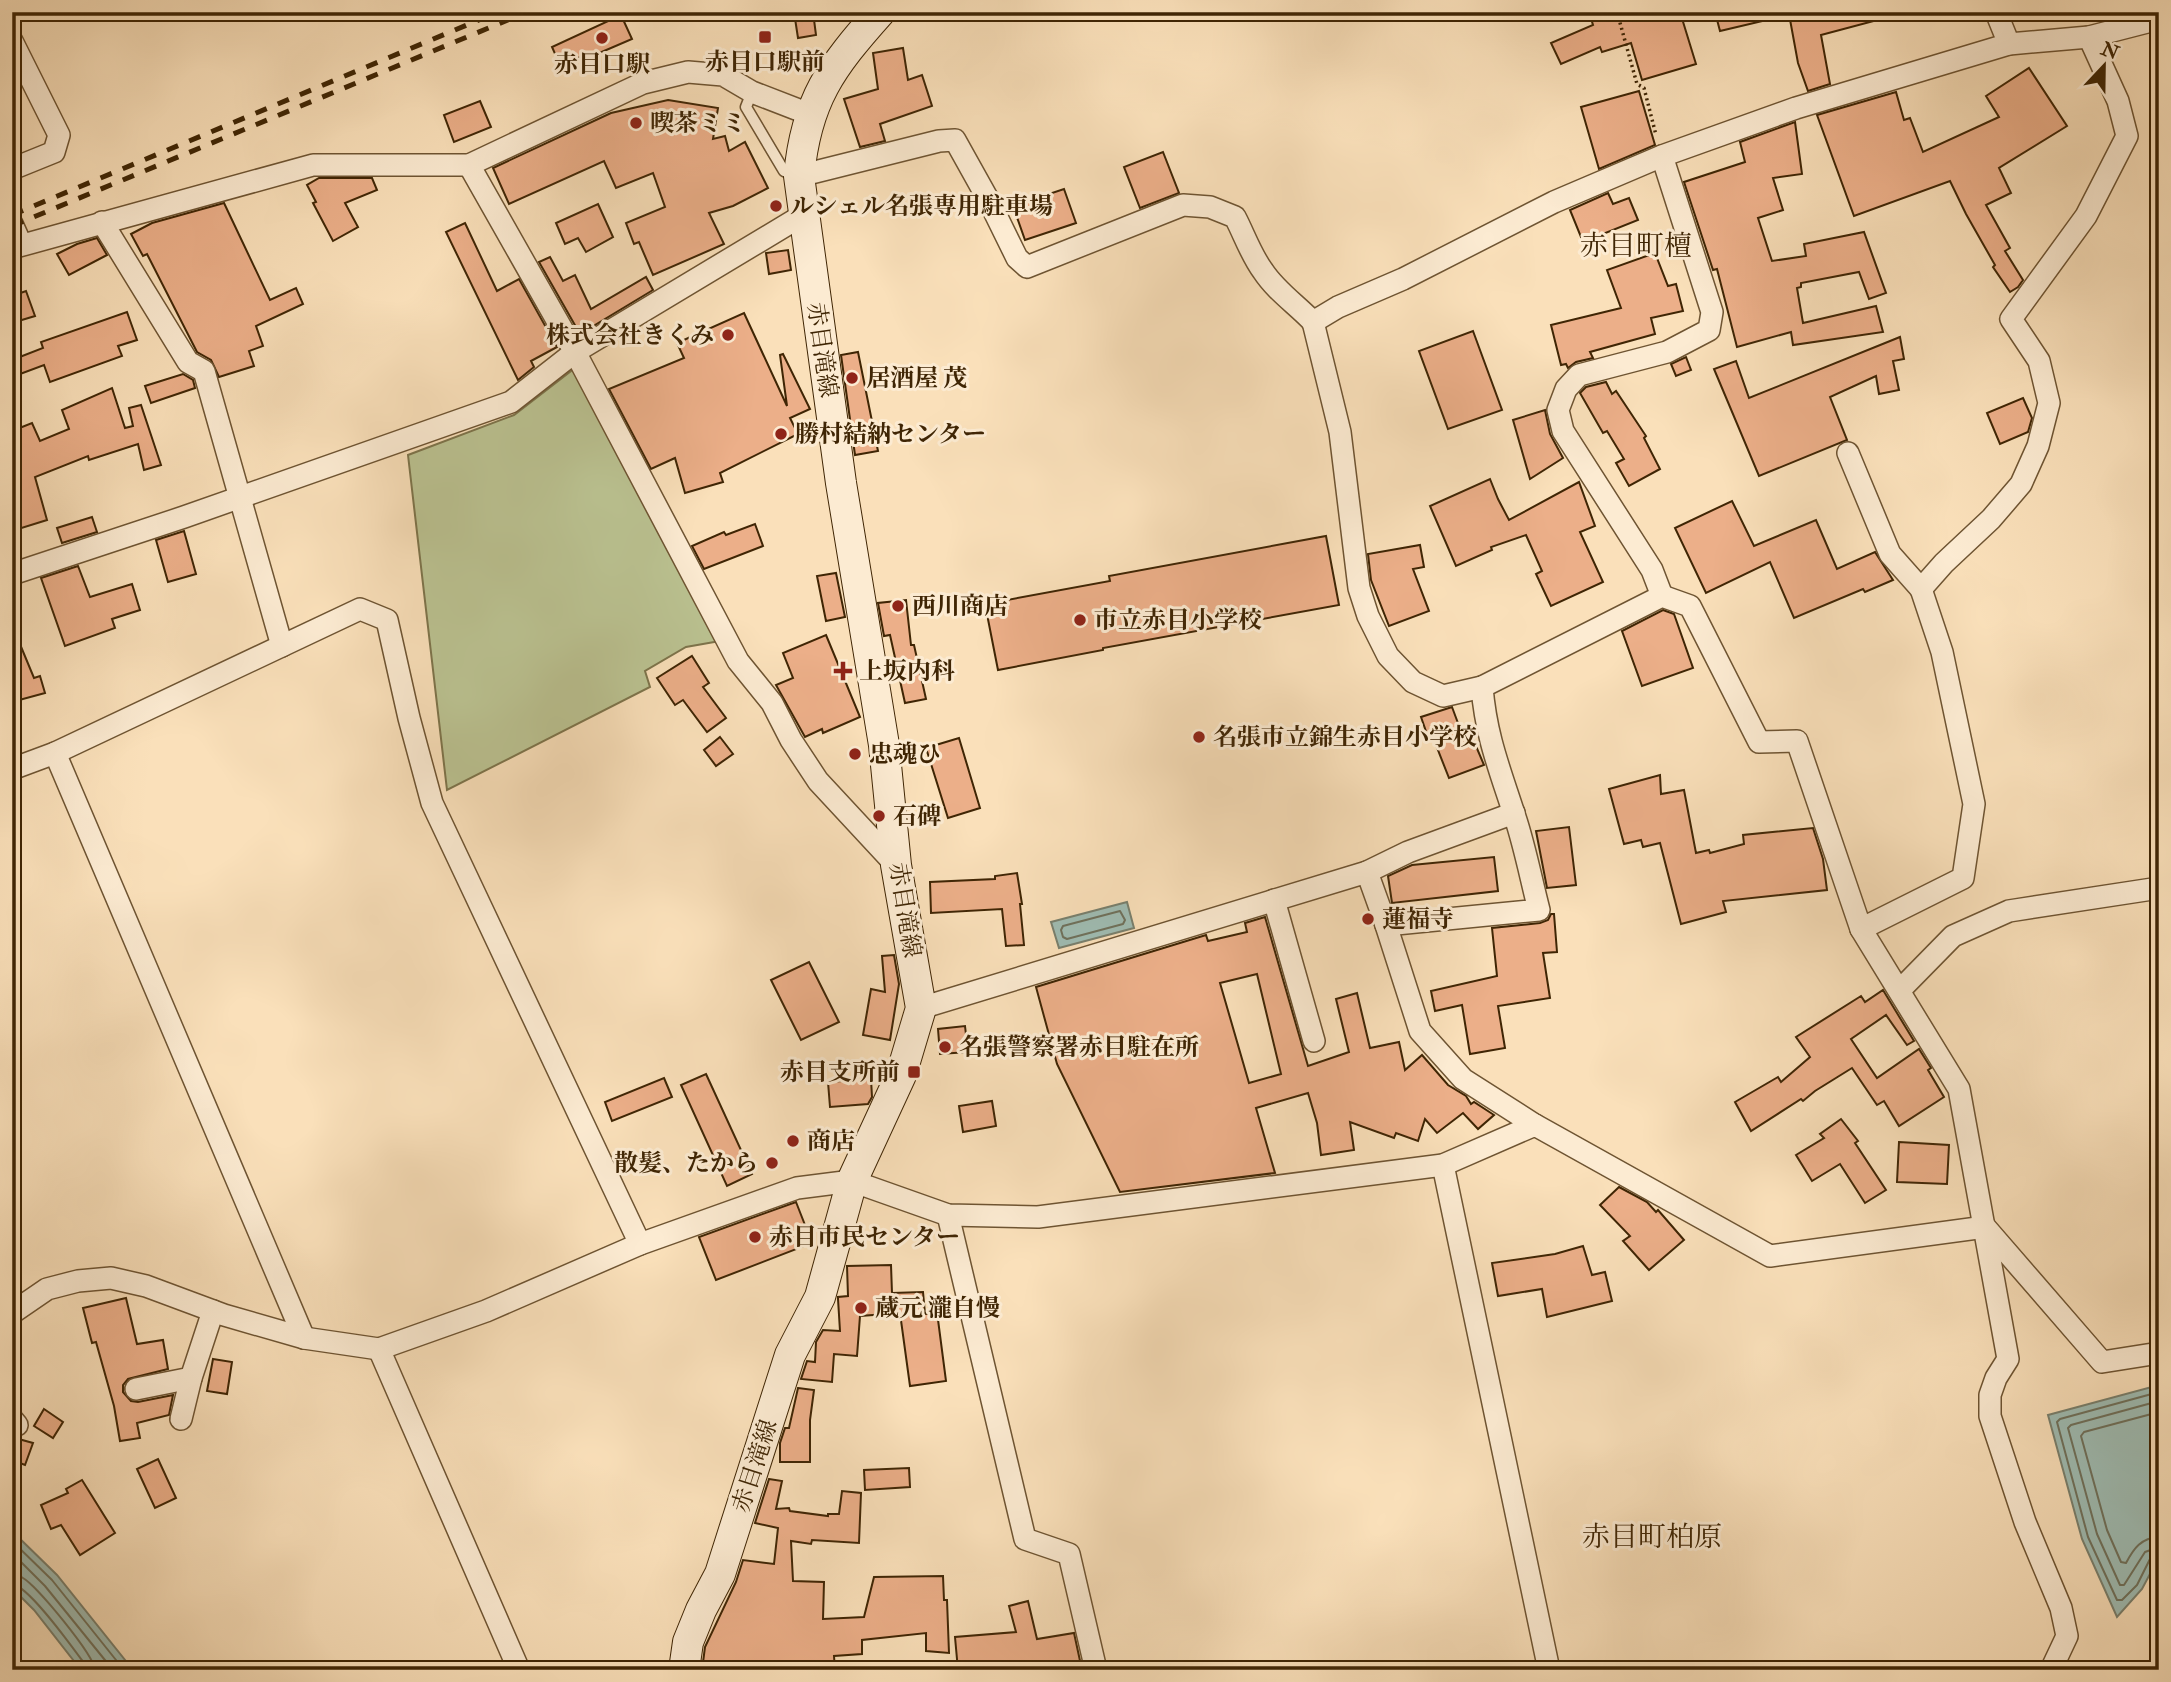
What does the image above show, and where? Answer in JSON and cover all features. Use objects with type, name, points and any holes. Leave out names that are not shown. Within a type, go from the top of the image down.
[{"type":"main road","name":"赤目滝線","points":[[684,1670],[688,1642],[720,1574],[790,1354],[820,1297],[852,1181],[901,1075],[921,1008],[896,865],[884,745],[841,483],[799,176],[809,114],[843,54],[880,12]]},
{"type":"street","points":[[1996,12],[2009,44]]},
{"type":"street","points":[[1313,322],[1338,307],[1403,279],[1554,202],[1662,156],[1796,108],[2009,44],[2089,37],[2159,19]]},
{"type":"street","points":[[1921,589],[1944,563],[1991,519],[2021,484],[2038,446],[2049,403],[2039,362],[2011,319],[2085,216],[2127,136],[2118,100],[2089,37]]},
{"type":"street","points":[[12,41],[59,135],[54,152],[12,169]]},
{"type":"street","points":[[12,225],[17,246],[313,165],[469,165],[643,83],[688,72],[723,75],[752,92],[809,114]]},
{"type":"street","points":[[799,176],[939,141],[955,140],[1017,258],[1027,267],[1183,205],[1210,207],[1235,217],[1261,270],[1276,288],[1297,304],[1313,322],[1340,432],[1360,588],[1368,616],[1388,656],[1413,682],[1443,696],[1482,687],[1662,596],[1690,606],[1759,742],[1797,741],[1861,929],[1959,1088],[2008,1359],[1996,1378],[1990,1395],[1990,1416],[2025,1522],[2061,1608],[2067,1636],[2051,1670]]},
{"type":"street","points":[[1662,156],[1712,312],[1709,330],[1667,352],[1579,375],[1566,389],[1558,410],[1563,431],[1652,570],[1662,596]]},
{"type":"street","points":[[469,165],[575,352],[738,661],[772,704],[791,740],[818,780],[896,865]]},
{"type":"street","points":[[12,575],[511,402],[575,352],[803,215]]},
{"type":"street","points":[[102,222],[188,362],[204,371],[282,646]]},
{"type":"street","points":[[1848,453],[1890,554],[1921,589],[1942,652],[1973,804],[1963,878],[1861,929]]},
{"type":"street","points":[[12,769],[55,753],[360,609],[387,620],[432,803],[640,1244]]},
{"type":"street","points":[[1387,925],[1539,910],[1514,813],[1498,771],[1485,720],[1482,687]]},
{"type":"street","points":[[55,753],[304,1338]]},
{"type":"street","points":[[921,1008],[1367,872],[1408,852],[1514,813]]},
{"type":"street","points":[[1367,872],[1387,925],[1420,1031],[1463,1079],[1535,1125],[1770,1256],[1985,1227]]},
{"type":"street","points":[[1900,990],[1953,936],[2009,911],[2159,888]]},
{"type":"street","points":[[1273,900],[1314,1041]]},
{"type":"street","points":[[12,1313],[47,1289],[78,1281],[111,1278],[146,1286],[213,1311],[304,1338],[379,1349],[486,1311],[640,1244],[797,1188],[852,1181],[948,1215],[1038,1217],[1443,1165],[1535,1125]]},
{"type":"street","points":[[1443,1165],[1549,1670]]},
{"type":"street","points":[[948,1215],[1025,1539],[1069,1554],[1096,1670]]},
{"type":"street","points":[[1985,1227],[2102,1362],[2159,1353]]},
{"type":"street","points":[[181,1419],[191,1377],[213,1311]]},
{"type":"street","points":[[379,1349],[519,1670]]},
{"type":"street","points":[[136,1389],[191,1377]]},
{"type":"lane","points":[[752,92],[746,107],[784,171],[799,176]]},
{"type":"path","points":[[1617,12],[1637,84],[1644,88],[1662,156]]},
{"type":"green space","points":[[575,368],[720,641],[686,647],[645,671],[650,687],[447,790],[408,455],[514,415]]},
{"type":"water","points":[[1127,902],[1134,928],[1059,948],[1051,922]]},
{"type":"water","points":[[2159,1385],[2159,1557],[2142,1589],[2117,1617],[2082,1539],[2048,1415]]},
{"type":"water","points":[[12,1531],[57,1575],[133,1670],[81,1670],[34,1610],[12,1588]]},
{"type":"building","points":[[794,12],[813,12],[816,35],[798,38]]},
{"type":"building","points":[[1589,12],[1680,12],[1696,64],[1642,80],[1631,43],[1602,52],[1600,47],[1561,64],[1551,43],[1593,25]]},
{"type":"building","points":[[1715,12],[1771,12],[1771,19],[1720,31]]},
{"type":"building","points":[[1885,12],[1885,18],[1821,35],[1830,84],[1808,91],[1798,63],[1789,14]]},
{"type":"building","name":"赤目口駅","points":[[621,15],[632,39],[583,60],[582,56],[560,65],[552,47]]},
{"type":"building","points":[[903,48],[908,80],[922,75],[932,106],[880,124],[885,141],[860,147],[844,99],[878,89],[873,53]]},
{"type":"building","points":[[2029,68],[2067,126],[1999,168],[2011,193],[1986,205],[2010,248],[2005,251],[2023,280],[2018,287],[2010,292],[1993,267],[1995,265],[1950,181],[1854,216],[1817,115],[1896,92],[1904,120],[1910,118],[1923,152],[1999,117],[1986,96]]},
{"type":"building","points":[[1639,91],[1655,145],[1599,169],[1581,107]]},
{"type":"building","points":[[668,100],[718,108],[713,139],[725,136],[729,151],[745,142],[768,188],[733,206],[709,213],[724,244],[653,275],[639,242],[634,244],[626,223],[665,207],[653,173],[616,188],[604,161],[509,204],[493,168],[611,113]]},
{"type":"building","points":[[480,101],[491,127],[454,142],[444,115]]},
{"type":"building","points":[[1795,122],[1802,174],[1773,178],[1783,210],[1758,218],[1772,261],[1806,256],[1804,244],[1864,232],[1886,293],[1869,299],[1859,272],[1801,283],[1801,287],[1797,288],[1803,323],[1876,306],[1883,332],[1793,345],[1791,332],[1737,347],[1717,269],[1713,270],[1684,182],[1745,162],[1740,142]]},
{"type":"building","points":[[1163,152],[1179,193],[1140,208],[1124,167]]},
{"type":"building","points":[[319,178],[372,178],[377,190],[345,203],[358,227],[333,241],[313,203],[316,202],[307,185]]},
{"type":"building","points":[[1064,189],[1076,223],[1025,240],[1013,206]]},
{"type":"building","points":[[1608,193],[1613,204],[1629,198],[1638,220],[1583,242],[1570,210]]},
{"type":"building","points":[[224,203],[270,300],[296,288],[303,304],[256,326],[263,346],[249,351],[254,366],[219,377],[211,360],[197,352],[147,254],[143,256],[131,234],[152,223]]},
{"type":"building","points":[[598,204],[613,237],[586,252],[578,238],[565,244],[556,223]]},
{"type":"building","points":[[465,223],[497,291],[519,279],[557,347],[531,361],[534,367],[518,380],[446,232]]},
{"type":"building","points":[[97,238],[107,255],[69,275],[57,254]]},
{"type":"building","points":[[788,250],[791,270],[769,274],[766,253]]},
{"type":"building","points":[[1655,253],[1668,286],[1676,284],[1683,311],[1651,318],[1655,334],[1590,352],[1593,358],[1576,362],[1568,368],[1566,364],[1561,365],[1551,325],[1621,308],[1607,270]]},
{"type":"building","points":[[550,257],[563,281],[575,275],[591,309],[646,277],[653,290],[580,334],[539,262]]},
{"type":"building","points":[[26,291],[35,316],[12,323],[12,296]]},
{"type":"building","points":[[127,312],[137,340],[118,346],[122,356],[50,382],[44,365],[12,377],[12,360],[43,348],[41,342]]},
{"type":"building","points":[[744,313],[787,406],[780,355],[783,354],[810,409],[790,418],[798,434],[720,473],[723,482],[685,493],[675,458],[651,469],[609,389],[684,358],[677,343]]},
{"type":"building","points":[[1473,331],[1502,410],[1448,429],[1419,351]]},
{"type":"building","points":[[1900,337],[1904,359],[1893,361],[1899,390],[1879,394],[1876,376],[1830,397],[1847,440],[1759,476],[1714,369],[1736,361],[1749,398]]},
{"type":"building","points":[[858,352],[878,451],[855,455],[841,355]]},
{"type":"building","points":[[1686,357],[1691,370],[1676,376],[1671,364]]},
{"type":"building","points":[[183,374],[193,380],[195,388],[151,403],[145,386]]},
{"type":"building","points":[[1606,382],[1612,394],[1616,391],[1646,436],[1644,438],[1660,469],[1629,486],[1616,463],[1624,459],[1607,431],[1603,433],[1580,393],[1586,387]]},
{"type":"building","points":[[112,388],[125,428],[133,426],[129,408],[141,405],[161,465],[144,470],[138,444],[89,460],[88,456],[35,477],[47,520],[12,531],[12,431],[32,423],[40,441],[69,429],[62,410]]},
{"type":"building","points":[[2023,398],[2032,418],[2028,432],[2000,444],[1987,413]]},
{"type":"building","points":[[1545,410],[1550,434],[1563,458],[1530,479],[1513,420]]},
{"type":"building","points":[[1490,479],[1509,520],[1579,482],[1595,526],[1580,532],[1603,582],[1551,606],[1536,574],[1542,571],[1526,535],[1491,547],[1492,550],[1456,566],[1430,506]]},
{"type":"building","points":[[1732,501],[1754,546],[1816,520],[1837,569],[1875,552],[1893,580],[1865,592],[1863,589],[1794,618],[1770,562],[1706,593],[1675,528]]},
{"type":"building","points":[[92,517],[97,532],[62,543],[57,528]]},
{"type":"building","points":[[755,524],[763,546],[704,569],[692,546],[724,532],[726,535]]},
{"type":"building","points":[[184,531],[196,574],[168,582],[156,540]]},
{"type":"building","points":[[1326,536],[1339,605],[998,670],[985,604],[1110,581],[1109,576]]},
{"type":"building","points":[[1420,545],[1424,567],[1413,569],[1429,611],[1389,626],[1371,580],[1368,554]]},
{"type":"building","points":[[78,566],[90,597],[132,584],[140,610],[112,619],[115,628],[65,646],[41,578]]},
{"type":"building","points":[[836,573],[845,617],[826,621],[817,576]]},
{"type":"building","points":[[906,600],[911,645],[914,645],[926,699],[905,703],[890,635],[884,636],[878,603]]},
{"type":"building","points":[[1663,610],[1674,614],[1693,668],[1642,686],[1622,631]]},
{"type":"building","points":[[12,625],[34,678],[40,676],[45,693],[12,702]]},
{"type":"building","points":[[826,635],[860,717],[823,733],[822,729],[805,737],[776,685],[793,678],[783,653]]},
{"type":"building","points":[[692,656],[709,683],[703,687],[726,718],[707,732],[683,700],[675,705],[657,678]]},
{"type":"building","points":[[1452,707],[1465,742],[1473,739],[1484,765],[1449,778],[1432,735],[1428,737],[1421,717]]},
{"type":"building","points":[[720,737],[733,754],[716,766],[704,750]]},
{"type":"building","points":[[959,738],[980,808],[948,818],[926,748]]},
{"type":"building","points":[[1660,775],[1661,794],[1684,790],[1696,853],[1709,850],[1710,853],[1744,844],[1743,835],[1813,828],[1823,859],[1827,890],[1723,901],[1726,912],[1681,924],[1660,843],[1643,847],[1641,840],[1624,844],[1609,789]]},
{"type":"building","points":[[1569,827],[1576,885],[1547,888],[1536,831]]},
{"type":"building","points":[[1494,857],[1498,891],[1392,903],[1388,876],[1412,865]]},
{"type":"building","points":[[1017,873],[1024,945],[1006,946],[1002,909],[931,913],[930,882],[995,879],[995,876]]},
{"type":"building","points":[[1551,914],[1554,914],[1557,952],[1543,953],[1550,998],[1498,1006],[1505,1048],[1470,1054],[1462,1005],[1435,1011],[1431,991],[1497,976],[1492,928],[1540,923],[1548,920]]},
{"type":"building","points":[[1265,917],[1308,1066],[1349,1052],[1336,999],[1357,993],[1370,1048],[1399,1042],[1405,1070],[1422,1055],[1448,1085],[1466,1096],[1471,1104],[1474,1102],[1494,1115],[1478,1129],[1463,1113],[1437,1133],[1425,1119],[1418,1141],[1396,1133],[1394,1138],[1350,1122],[1354,1150],[1321,1155],[1317,1123],[1308,1093],[1256,1108],[1275,1173],[1120,1192],[1057,1064],[1036,987],[1206,935],[1208,941],[1247,932],[1245,923]],"holes":[[[1257,974],[1281,1074],[1249,1083],[1220,983]]]},
{"type":"building","points":[[894,955],[899,984],[890,1040],[863,1035],[871,989],[885,992],[882,956]]},
{"type":"building","points":[[809,962],[839,1022],[801,1040],[771,980]]},
{"type":"building","points":[[1883,990],[1914,1041],[1907,1045],[1886,1015],[1851,1039],[1877,1078],[1919,1049],[1944,1097],[1899,1126],[1884,1101],[1877,1105],[1852,1068],[1751,1131],[1735,1102],[1778,1077],[1781,1082],[1810,1057],[1796,1037],[1861,996],[1865,1002]]},
{"type":"building","points":[[965,1026],[968,1052],[940,1054],[938,1029]]},
{"type":"building","points":[[706,1074],[752,1174],[727,1186],[681,1085]]},
{"type":"building","points":[[664,1078],[672,1097],[612,1121],[605,1102]]},
{"type":"building","points":[[871,1079],[872,1097],[868,1104],[830,1107],[828,1082]]},
{"type":"building","points":[[992,1101],[996,1126],[963,1132],[959,1106]]},
{"type":"building","points":[[1841,1119],[1858,1141],[1855,1143],[1886,1190],[1865,1203],[1840,1164],[1812,1181],[1796,1155],[1824,1138],[1820,1134]]},
{"type":"building","points":[[1899,1142],[1949,1145],[1947,1184],[1897,1182]]},
{"type":"building","points":[[1619,1187],[1647,1202],[1656,1212],[1658,1210],[1684,1240],[1649,1270],[1623,1241],[1630,1236],[1600,1205]]},
{"type":"building","name":"赤目市民センター","points":[[796,1202],[812,1243],[716,1280],[699,1237]]},
{"type":"building","points":[[1583,1246],[1592,1275],[1605,1272],[1612,1301],[1547,1317],[1542,1289],[1498,1296],[1492,1263],[1555,1254]]},
{"type":"building","points":[[891,1265],[892,1293],[923,1292],[925,1314],[937,1312],[946,1381],[910,1386],[900,1313],[860,1316],[857,1356],[834,1354],[832,1382],[801,1379],[807,1361],[815,1362],[816,1342],[823,1330],[840,1331],[838,1297],[848,1296],[847,1266]]},
{"type":"building","points":[[126,1298],[137,1344],[163,1340],[168,1369],[128,1379],[123,1385],[123,1392],[131,1401],[138,1402],[173,1395],[169,1415],[137,1423],[140,1438],[120,1441],[114,1406],[96,1342],[92,1343],[83,1308]]},
{"type":"building","points":[[213,1359],[232,1362],[227,1394],[207,1391]]},
{"type":"building","points":[[798,1388],[814,1390],[810,1420],[810,1462],[780,1462],[780,1443],[785,1428],[789,1428]]},
{"type":"building","points":[[44,1409],[63,1422],[53,1438],[34,1426]]},
{"type":"building","points":[[15,1438],[33,1443],[25,1465],[12,1460]]},
{"type":"building","points":[[158,1459],[176,1498],[155,1508],[137,1469]]},
{"type":"building","points":[[909,1468],[910,1487],[865,1490],[864,1470]]},
{"type":"building","points":[[769,1479],[782,1481],[776,1509],[789,1508],[790,1511],[828,1516],[839,1514],[842,1491],[861,1493],[859,1543],[812,1540],[811,1544],[791,1541],[793,1581],[824,1582],[823,1619],[864,1617],[874,1577],[943,1576],[944,1600],[947,1600],[949,1653],[926,1651],[926,1633],[862,1640],[862,1654],[834,1656],[835,1670],[814,1670],[814,1667],[702,1670],[705,1647],[736,1582],[743,1560],[774,1564],[778,1528],[755,1523]]},
{"type":"building","points":[[82,1480],[115,1533],[80,1555],[61,1525],[51,1529],[41,1505],[68,1493],[66,1489]]},
{"type":"building","points":[[1028,1601],[1037,1639],[1074,1633],[1082,1670],[958,1670],[955,1637],[1016,1632],[1009,1606]]},
{"type":"railway","points":[[12,215],[498,12]]},
{"type":"railway","points":[[12,226],[527,12]]},
{"type":"place","name":"赤目口駅前","points":[[765,37]]},
{"type":"place","name":"赤目口駅","points":[[602,38]]},
{"type":"place","name":"喫茶ミミ","points":[[636,123]]},
{"type":"place","name":"ルシェル名張専用駐車場","points":[[776,206]]},
{"type":"place","name":"株式会社きくみ","points":[[728,335]]},
{"type":"place","name":"居酒屋 茂","points":[[852,378]]},
{"type":"place","name":"勝村結納センター","points":[[781,434]]},
{"type":"place","name":"西川商店","points":[[898,606]]},
{"type":"place","name":"市立赤目小学校","points":[[1080,620]]},
{"type":"place","name":"上坂内科","points":[[843,671]]},
{"type":"place","name":"名張市立錦生赤目小学校","points":[[1199,737]]},
{"type":"place","name":"忠魂ひ","points":[[855,754]]},
{"type":"place","name":"石碑","points":[[879,816]]},
{"type":"place","name":"蓮福寺","points":[[1368,919]]},
{"type":"place","name":"名張警察署赤目駐在所","points":[[945,1047]]},
{"type":"place","name":"赤目支所前","points":[[914,1072]]},
{"type":"place","name":"商店","points":[[793,1141]]},
{"type":"place","name":"散髪、たから","points":[[772,1163]]},
{"type":"place","name":"赤目市民センター","points":[[755,1237]]},
{"type":"place","name":"蔵元 瀧自慢","points":[[861,1308]]},
{"type":"district","name":"赤目町檀","points":[[1636,246]]},
{"type":"district","name":"赤目町柏原","points":[[1652,1537]]}]
